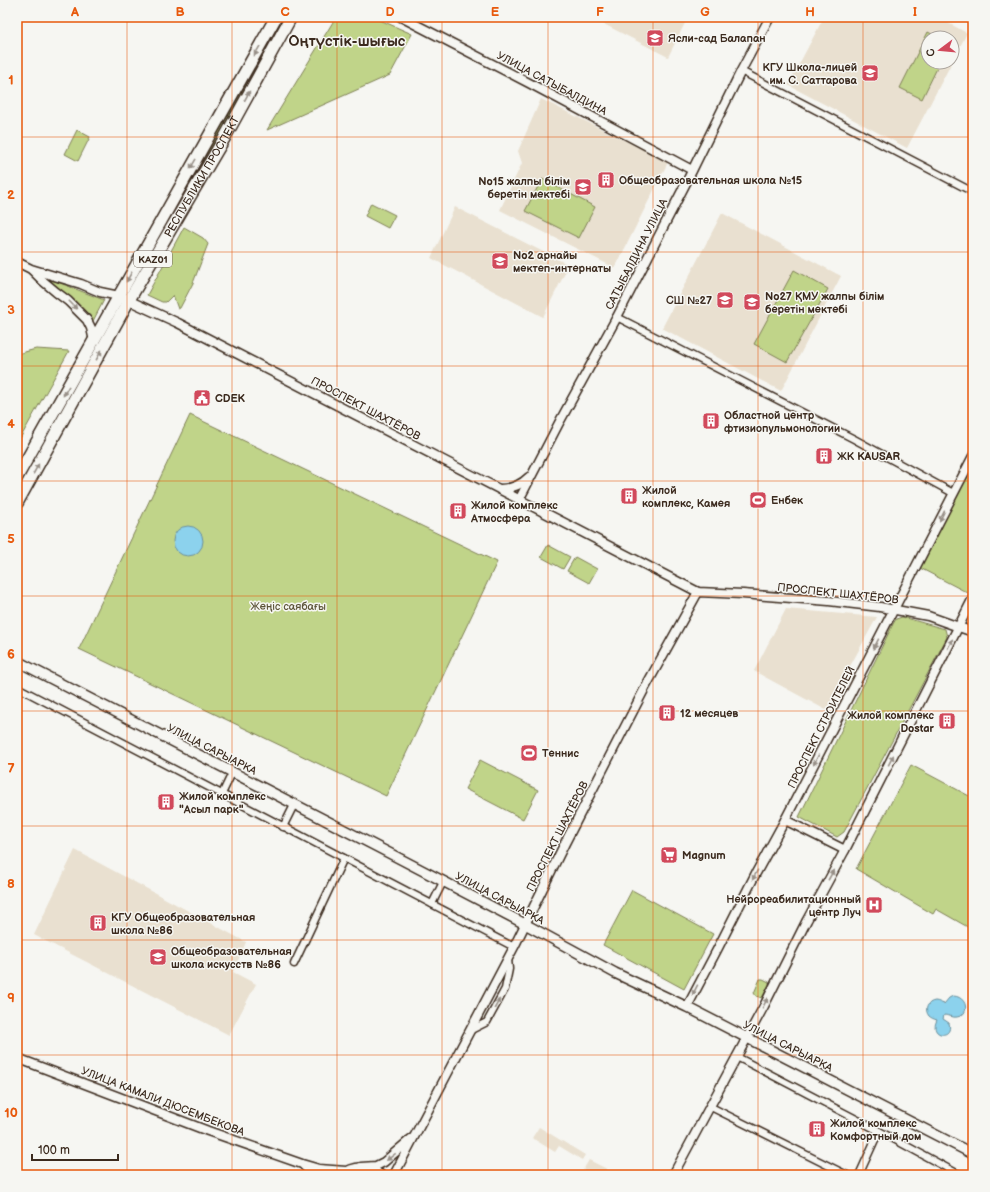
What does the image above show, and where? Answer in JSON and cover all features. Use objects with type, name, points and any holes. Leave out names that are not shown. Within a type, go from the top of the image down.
[{"type":"highway","name":"РЕСПУБЛИКИ ПРОСПЕКТ","points":[[17,502],[124,298],[276,17]]},
{"type":"highway","name":"РЕСПУБЛИКИ ПРОСПЕКТ","points":[[17,477],[94,341],[124,298],[225,137],[291,17]]},
{"type":"main road","name":"УЛИЦА САТЫБАЛДИНА","points":[[401,17],[692,170]]},
{"type":"main road","name":"САТЫБАЛДИНА УЛИЦА","points":[[519,500],[616,317],[770,17]]},
{"type":"main road","name":"ПРОСПЕКТ ШАХТЁРОВ","points":[[17,262],[31,269],[81,284],[100,292],[124,298],[226,347],[698,592],[829,601],[894,610],[928,616],[973,632]]},
{"type":"main road","points":[[31,269],[42,281],[68,301],[87,320],[91,328],[94,341]]},
{"type":"main road","name":"ПРОСПЕКТ СТРОИТЕЛЕЙ","points":[[687,1007],[973,456]]},
{"type":"main road","points":[[496,488],[510,488],[525,481],[532,473]]},
{"type":"main road","name":"ПРОСПЕКТ ШАХТЁРОВ","points":[[394,1175],[508,959],[565,843],[642,693],[698,592]]},
{"type":"main road","points":[[673,1175],[747,1038],[973,598]]},
{"type":"main road","name":"УЛИЦА САРЫАРКА","points":[[17,661],[389,853],[615,973],[687,1007],[973,1154]]},
{"type":"main road","points":[[785,820],[844,850]]},
{"type":"main road","name":"УЛИЦА КАМАЛИ ДЮСЕМБЕКОВА","points":[[17,1058],[208,1131],[318,1169],[343,1173],[353,1168],[376,1166],[394,1155],[416,1135]]},
{"type":"main road","points":[[302,1164],[314,1175]]},
{"type":"main road","points":[[361,1167],[369,1168],[381,1175]]},
{"type":"street","points":[[741,71],[973,192]]},
{"type":"street","points":[[616,317],[854,439],[953,494]]},
{"type":"street","points":[[17,687],[514,947]]},
{"type":"street","points":[[222,794],[232,773]]},
{"type":"street","points":[[283,827],[294,805]]},
{"type":"street","points":[[294,964],[344,858]]},
{"type":"street","points":[[432,904],[443,882]]},
{"type":"street","points":[[737,1057],[960,1175]]},
{"type":"street","points":[[709,1106],[847,1175]]},
{"type":"street","points":[[859,1175],[879,1131]]},
{"type":"shaded area","name":"Ясли-сад Балапан","points":[[598,17],[688,17],[668,57],[596,20]]},
{"type":"shaded area","name":"КГУ Школа-лицей им. С. Саттарова","points":[[824,17],[937,17],[967,33],[960,47],[960,30],[920,30],[920,70],[948,70],[907,148],[788,85]]},
{"type":"shaded area","name":"No15 жалпы білім беретін мектебі","points":[[541,99],[668,162],[615,268],[500,210],[522,163],[518,151]]},
{"type":"shaded area","name":"No2 арнайы мектеп-интернаты","points":[[455,207],[569,265],[543,317],[431,258]]},
{"type":"shaded area","name":"No27 ҚМУ жалпы білім беретін мектебі","points":[[722,213],[841,276],[781,391],[662,328]]},
{"type":"shaded area","points":[[786,609],[877,617],[826,710],[754,671]]},
{"type":"shaded area","name":"Общеобразовательная школа искусств №86","points":[[75,850],[246,942],[233,972],[256,984],[229,1035],[34,935]]},
{"type":"shaded area","points":[[539,1127],[585,1155],[582,1160],[559,1146],[555,1152],[532,1138]]},
{"type":"shaded area","points":[[589,1160],[607,1169],[604,1175],[592,1175],[583,1170]]},
{"type":"green space","points":[[283,17],[287,17],[135,285],[132,283]]},
{"type":"green space","points":[[336,17],[373,17],[412,34],[390,75],[267,130]]},
{"type":"green space","points":[[920,48],[920,70],[936,70],[922,99],[900,88]]},
{"type":"green space","points":[[77,130],[90,137],[78,161],[65,154]]},
{"type":"green space","points":[[542,179],[595,207],[579,238],[525,211]]},
{"type":"green space","points":[[371,203],[395,215],[388,228],[365,216]]},
{"type":"green space","points":[[184,227],[203,238],[208,244],[193,283],[180,308],[178,309],[173,295],[166,302],[162,302],[147,295]]},
{"type":"green space","points":[[794,270],[828,289],[787,362],[754,344]]},
{"type":"green space","points":[[47,278],[104,300],[93,321],[80,308],[47,282]]},
{"type":"green space","points":[[36,349],[69,351],[17,444],[17,354]]},
{"type":"green space","name":"Жеңіс саябағы","points":[[190,415],[497,562],[386,796],[79,649]]},
{"type":"green space","points":[[973,466],[973,589],[970,594],[920,568]]},
{"type":"green space","points":[[548,545],[570,557],[563,569],[541,557]]},
{"type":"green space","points":[[575,557],[597,569],[589,583],[567,571]]},
{"type":"green space","points":[[902,617],[945,629],[947,637],[844,832],[837,837],[799,817],[893,624],[896,619]]},
{"type":"green space","points":[[480,760],[538,790],[523,819],[465,789]]},
{"type":"green space","points":[[911,765],[973,798],[973,930],[936,909],[933,914],[856,869]]},
{"type":"green space","points":[[632,890],[713,934],[684,989],[603,945]]},
{"type":"green space","points":[[760,979],[769,982],[762,998],[756,996],[754,993]]},
{"type":"water","points":[[188,526],[198,531],[203,541],[198,551],[188,556],[178,551],[173,541],[178,531]]},
{"type":"water","points":[[953,996],[962,999],[966,1009],[961,1016],[954,1017],[944,1015],[943,1019],[949,1023],[950,1028],[945,1034],[938,1033],[935,1026],[937,1020],[927,1014],[927,1007],[930,1003],[935,1001],[944,1004]]},
{"type":"place","name":"Ясли-сад Балапан","points":[[655,38]]},
{"type":"place","name":"КГУ Школа-лицей им. С. Саттарова","points":[[870,73]]},
{"type":"place","name":"Общеобразовательная школа №15","points":[[606,180]]},
{"type":"place","name":"No15 жалпы білім беретін мектебі","points":[[583,187]]},
{"type":"place","name":"No2 арнайы мектеп-интернаты","points":[[500,261]]},
{"type":"place","name":"СШ №27","points":[[725,300]]},
{"type":"place","name":"No27 ҚМУ жалпы білім беретін мектебі","points":[[752,302]]},
{"type":"place","name":"CDEK","points":[[202,398]]},
{"type":"place","name":"Областной центр фтизиопульмонологии","points":[[711,421]]},
{"type":"place","name":"ЖК KAUSAR","points":[[824,456]]},
{"type":"place","name":"Жилой комплекс, Камея","points":[[629,496]]},
{"type":"place","name":"Енбек","points":[[758,500]]},
{"type":"place","name":"Жилой комплекс Атмосфера","points":[[458,511]]},
{"type":"place","name":"12 месяцев","points":[[667,713]]},
{"type":"place","name":"Жилой комплекс Dostar","points":[[947,721]]},
{"type":"place","name":"Теннис","points":[[529,753]]},
{"type":"place","name":"Жилой комплекс \"Асыл парк\"","points":[[166,802]]},
{"type":"place","name":"Magnum","points":[[669,855]]},
{"type":"place","name":"Нейрореабилитационный центр Луч","points":[[874,905]]},
{"type":"place","name":"КГУ Общеобразовательная школа №86","points":[[98,923]]},
{"type":"place","name":"Общеобразовательная школа искусств №86","points":[[158,957]]},
{"type":"place","name":"Жилой комплекс Комфортный дом","points":[[817,1129]]},
{"type":"district","name":"Оңтүстік-шығыс","points":[[347,41]]}]
